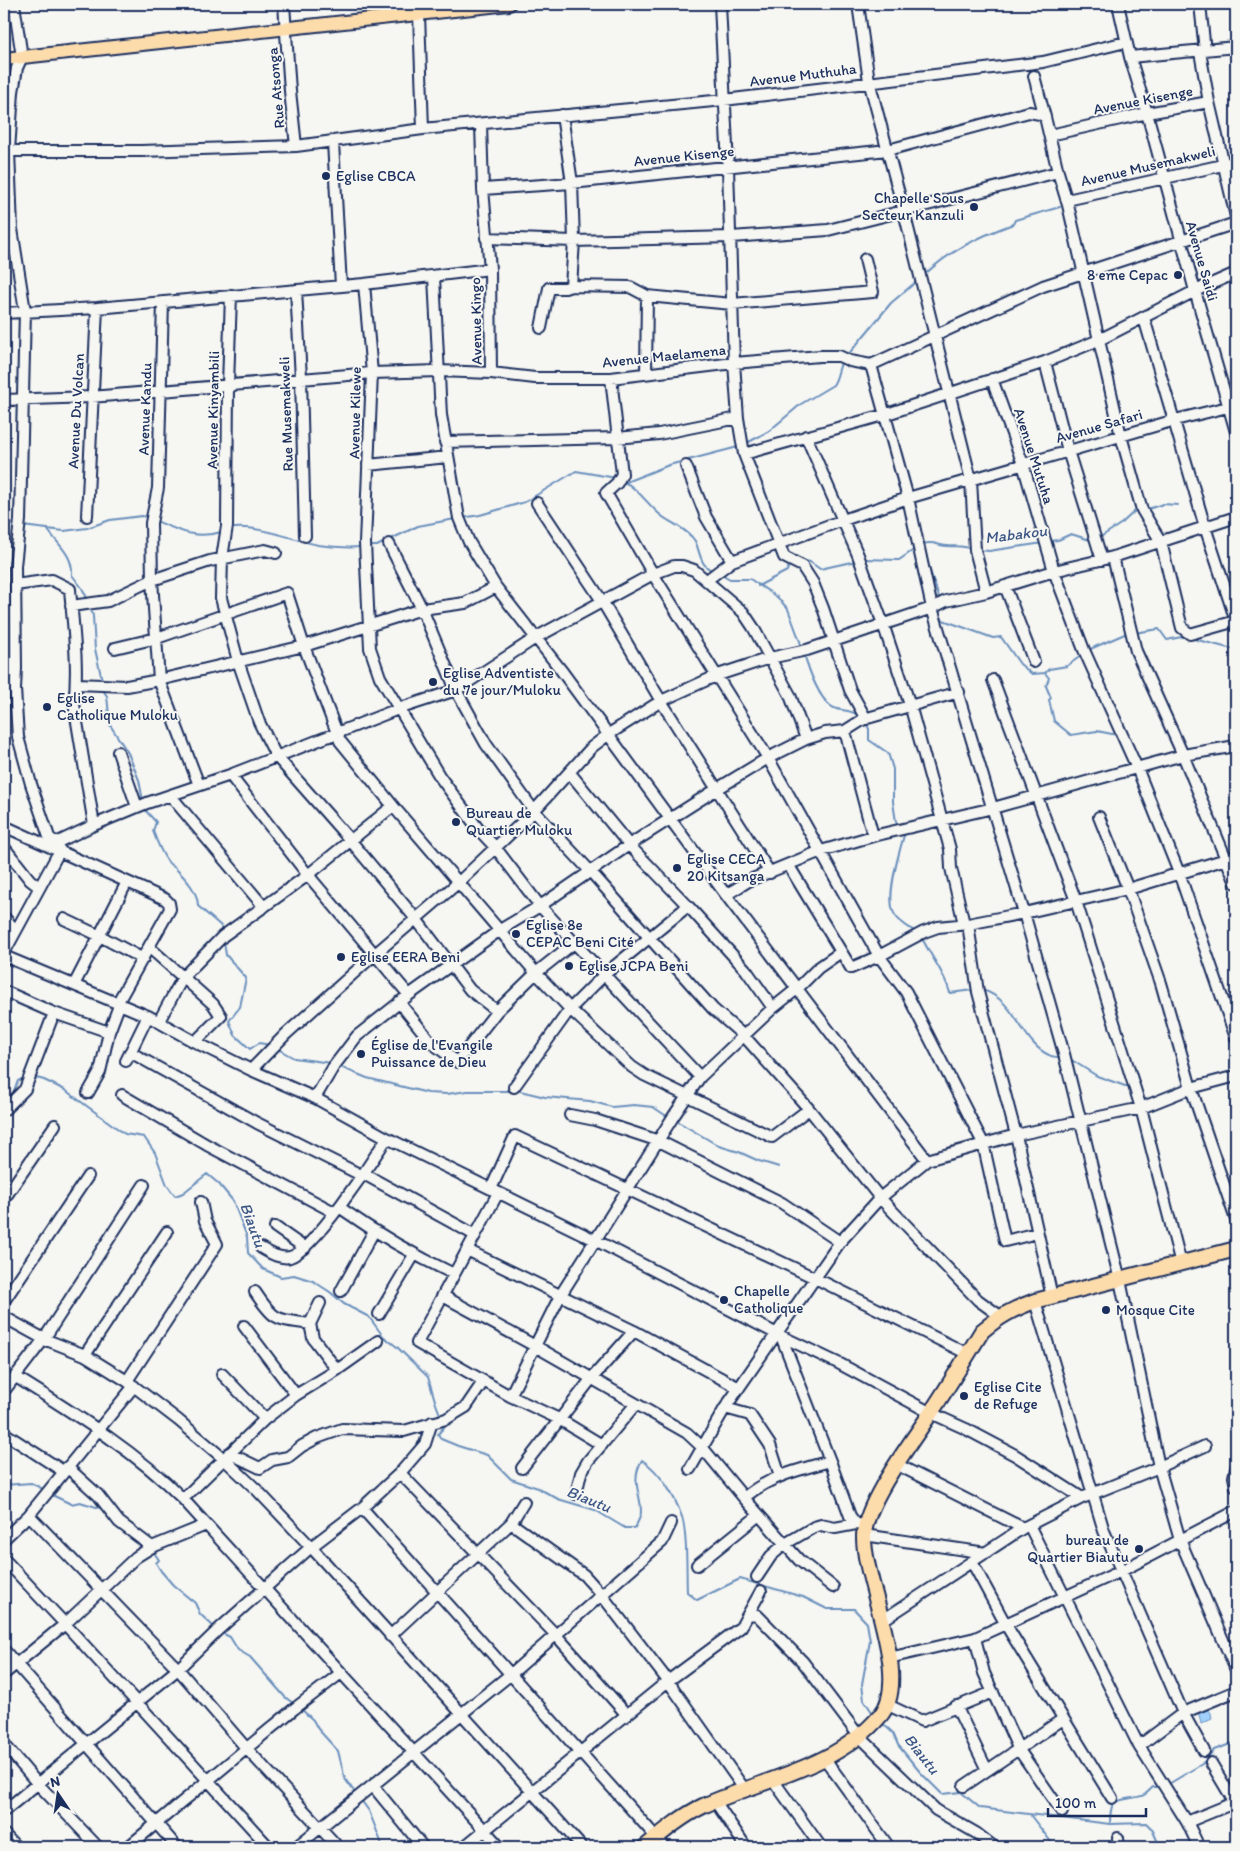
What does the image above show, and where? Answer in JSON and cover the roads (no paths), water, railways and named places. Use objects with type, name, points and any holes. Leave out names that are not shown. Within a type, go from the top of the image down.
[{"type":"highway","points":[[645,1847],[661,1842],[701,1807],[825,1759],[859,1736],[881,1715],[890,1676],[889,1658],[883,1620],[865,1554],[862,1528],[896,1464],[931,1413],[982,1331],[1000,1316],[1036,1301],[1236,1249]]},
{"type":"main road","points":[[4,59],[419,14],[443,7],[509,4]]},
{"type":"street","points":[[14,4],[22,57],[17,68],[13,92],[7,151],[12,229],[25,311],[20,524],[15,566],[15,689],[18,737],[49,837],[57,847]]},
{"type":"street","name":"Rue Atsonga","points":[[284,4],[296,146]]},
{"type":"street","points":[[720,4],[731,236],[734,364],[742,448],[784,558],[802,566],[813,583],[850,690],[866,718]]},
{"type":"street","points":[[858,4],[869,81],[971,480],[975,550],[986,592]]},
{"type":"street","name":"Avenue Saidi","points":[[1118,4],[1130,57],[1195,291],[1233,406],[1236,432]]},
{"type":"street","points":[[1200,4],[1202,51],[1209,102]]},
{"type":"street","points":[[419,14],[423,129]]},
{"type":"street","name":"Avenue Muthuha","points":[[7,151],[141,151],[296,146],[423,129],[724,100],[869,81],[1043,62],[1126,42]]},
{"type":"street","points":[[1130,57],[1236,47]]},
{"type":"street","points":[[1034,76],[1085,272],[1121,436],[1142,508],[1161,542],[1182,628],[1190,634],[1236,621],[1205,527],[1144,318]]},
{"type":"street","name":"Avenue Kisenge","points":[[1050,135],[1147,113],[1209,102],[1236,217]]},
{"type":"street","name":"Avenue Kisenge","points":[[483,189],[572,183],[888,150],[1029,112],[1045,117]]},
{"type":"street","points":[[562,115],[572,183],[574,241],[571,286]]},
{"type":"street","name":"Avenue Kingo","points":[[481,124],[486,238],[490,269],[492,372]]},
{"type":"street","points":[[333,142],[341,286]]},
{"type":"street","name":"Avenue Musemakweli","points":[[1067,200],[1236,162]]},
{"type":"street","points":[[486,238],[574,241],[731,236],[828,230],[1058,172]]},
{"type":"street","points":[[1236,223],[1044,286],[871,365],[908,498],[918,546],[939,604],[959,692],[1064,1057],[1120,1280],[1159,1467],[1180,1540],[1236,1670]]},
{"type":"street","points":[[541,328],[548,288],[571,286],[630,287],[647,296],[732,304],[873,292],[866,259]]},
{"type":"street","points":[[4,313],[97,308],[364,284],[490,269]]},
{"type":"street","points":[[742,448],[806,436],[884,415],[1045,362],[1099,340],[1195,291],[1236,273]]},
{"type":"street","points":[[434,277],[441,416],[459,518],[468,542],[496,587],[609,734],[726,895],[927,1160]]},
{"type":"street","name":"Avenue Kilewe","points":[[364,284],[372,373],[365,547],[370,648],[380,677],[440,777],[479,830],[496,847],[540,906],[700,1077]]},
{"type":"street","name":"Rue Musemakweli","points":[[296,290],[301,378],[305,536]]},
{"type":"street","name":"Avenue Kinyambili","points":[[231,295],[227,526],[222,558],[221,598],[238,661],[258,722],[276,756],[416,919],[470,990],[497,1011]]},
{"type":"street","points":[[646,374],[647,296]]},
{"type":"street","name":"Avenue Kandu","points":[[163,302],[158,488],[152,520],[152,580],[159,680],[199,785]]},
{"type":"street","name":"Avenue Du Volcan","points":[[87,516],[91,397],[97,308]]},
{"type":"street","name":"Avenue Maelamena","points":[[492,372],[535,378],[611,378],[820,356],[839,356],[850,361],[871,365]]},
{"type":"street","points":[[1045,362],[1068,451],[1102,560]]},
{"type":"street","points":[[4,400],[161,392],[372,373],[492,372]]},
{"type":"street","points":[[611,378],[619,480],[606,493],[653,574],[718,675],[768,758],[879,956],[906,992],[983,1144],[1005,1240],[1037,1233]]},
{"type":"street","name":"Avenue Mutuha","points":[[992,379],[1023,464],[1054,571],[1085,653],[1137,768],[1179,873],[1236,1038]]},
{"type":"street","name":"Avenue Safari","points":[[713,574],[732,561],[908,498],[1175,420],[1233,406]]},
{"type":"street","points":[[445,442],[617,438],[659,434],[738,418]]},
{"type":"street","points":[[806,436],[860,559],[910,704],[950,849],[951,868],[966,924],[977,990],[1016,1135],[1052,1297]]},
{"type":"street","points":[[368,464],[448,456]]},
{"type":"street","points":[[686,466],[706,517],[732,561]]},
{"type":"street","points":[[537,503],[602,601],[660,701],[770,873]]},
{"type":"street","points":[[251,1070],[273,1046],[496,847],[534,811],[592,747],[660,701],[718,675],[770,658],[804,651],[939,604],[1054,571],[1114,557],[1236,517]]},
{"type":"street","points":[[389,544],[422,608],[456,690],[486,744],[534,811],[713,1009],[744,1036],[809,1109],[880,1198],[978,1300],[1000,1316]]},
{"type":"street","points":[[72,606],[108,601],[152,580],[222,558],[265,550],[276,553]]},
{"type":"street","points":[[1114,557],[1136,651],[1183,756],[1236,884]]},
{"type":"street","points":[[4,567],[15,566]]},
{"type":"street","points":[[806,739],[790,695],[743,612],[713,574],[682,566],[674,566],[653,574],[536,637],[456,690],[398,708],[230,775],[142,805],[94,825],[57,847],[40,887],[4,954],[74,985],[119,1002],[251,1070],[315,1098],[388,1138],[595,1240],[778,1335],[840,1364],[931,1413],[966,1428],[1015,1455],[1082,1498]]},
{"type":"street","points":[[15,585],[52,580],[70,589],[76,684],[74,704],[94,825]]},
{"type":"street","points":[[1005,586],[1034,662]]},
{"type":"street","points":[[76,684],[127,686],[159,680],[304,646],[422,608],[465,603],[496,587]]},
{"type":"street","points":[[115,648],[157,638],[287,594],[304,646],[340,741],[536,973],[570,1009],[644,1076],[772,1137],[809,1109]]},
{"type":"street","points":[[4,669],[16,668]]},
{"type":"street","points":[[993,680],[1076,901],[1141,1108],[1181,1264]]},
{"type":"street","points":[[315,1098],[336,1064],[358,1036],[399,1002],[500,930],[540,906],[629,845],[717,789],[768,758],[806,739],[826,733],[845,731],[866,718],[910,704],[959,692]]},
{"type":"street","points":[[845,731],[872,836]]},
{"type":"street","points":[[726,895],[750,880],[789,866],[821,851],[872,836],[993,808],[1183,756],[1236,746]]},
{"type":"street","points":[[118,752],[142,805]]},
{"type":"street","points":[[570,773],[629,845],[746,970],[773,1008]]},
{"type":"street","points":[[230,775],[308,875],[409,995]]},
{"type":"street","points":[[170,795],[264,906]]},
{"type":"street","points":[[159,1021],[183,977],[223,936],[308,875],[393,806]]},
{"type":"street","points":[[1099,817],[1128,889],[1161,983],[1190,1088],[1236,1220]]},
{"type":"street","points":[[4,826],[57,847],[126,882],[165,899],[169,903],[170,908],[150,948],[119,1002],[109,1032],[100,1072],[88,1093]]},
{"type":"street","points":[[4,847],[30,880],[40,887]]},
{"type":"street","points":[[789,866],[851,968],[938,927],[966,924],[1024,913],[1128,889],[1236,856]]},
{"type":"street","points":[[74,985],[126,882]]},
{"type":"street","points":[[514,1087],[570,1009],[604,974],[688,906]]},
{"type":"street","points":[[4,917],[16,931]]},
{"type":"street","points":[[64,919],[143,959]]},
{"type":"street","points":[[399,1002],[431,1042],[458,1062],[497,1011],[536,973],[575,942]]},
{"type":"street","points":[[150,948],[213,1004],[221,1016],[195,1042]]},
{"type":"street","points":[[510,1396],[560,1296],[700,1077],[818,968],[841,952]]},
{"type":"street","points":[[4,991],[54,1013],[109,1032]]},
{"type":"street","points":[[4,1110],[25,1089],[31,1078],[37,1056],[54,1013]]},
{"type":"street","points":[[148,1016],[128,1056],[363,1175],[475,1236]]},
{"type":"street","points":[[690,1469],[725,1408],[778,1335],[840,1242],[880,1198],[927,1160],[1016,1135],[1141,1108],[1190,1088],[1236,1076]]},
{"type":"street","points":[[122,1095],[207,1145],[337,1210],[414,1255],[454,1274]]},
{"type":"street","points":[[570,1115],[596,1120],[659,1141],[782,1203],[840,1242]]},
{"type":"street","points":[[4,1199],[55,1125]]},
{"type":"street","points":[[602,1445],[559,1419],[483,1382],[417,1343],[475,1236],[495,1191],[515,1136],[815,1278],[968,1354]]},
{"type":"street","points":[[262,1248],[276,1256],[289,1257],[305,1248],[337,1210],[388,1138]]},
{"type":"street","points":[[4,1301],[88,1176]]},
{"type":"street","points":[[4,1391],[44,1339],[144,1185]]},
{"type":"street","points":[[4,1539],[29,1515],[65,1469],[100,1430],[131,1384],[217,1244],[204,1221],[201,1202]]},
{"type":"street","points":[[275,1227],[305,1248]]},
{"type":"street","points":[[341,1291],[374,1231]]},
{"type":"street","points":[[85,1355],[168,1232]]},
{"type":"street","points":[[467,1250],[634,1331],[739,1388]]},
{"type":"street","points":[[379,1314],[414,1255]]},
{"type":"street","points":[[254,1292],[266,1310],[276,1319],[310,1324]]},
{"type":"street","points":[[443,1296],[687,1433],[702,1447],[799,1560],[833,1587]]},
{"type":"street","points":[[1036,1301],[1104,1531],[1183,1713],[1204,1751]]},
{"type":"street","points":[[320,1303],[310,1324],[312,1338],[337,1370]]},
{"type":"street","points":[[4,1317],[44,1339],[85,1355],[131,1384],[226,1456],[582,1847]]},
{"type":"street","points":[[244,1326],[296,1395]]},
{"type":"street","points":[[522,1468],[592,1378],[634,1331]]},
{"type":"street","points":[[778,1335],[830,1461],[850,1516],[862,1528]]},
{"type":"street","points":[[183,1499],[266,1419],[296,1395],[337,1370],[378,1341]]},
{"type":"street","points":[[222,1374],[266,1419]]},
{"type":"street","points":[[16,1377],[100,1430],[160,1476],[500,1847]]},
{"type":"street","points":[[226,1456],[260,1468],[272,1460],[288,1457],[302,1446],[342,1428],[404,1431],[439,1420],[466,1407],[483,1382]]},
{"type":"street","points":[[576,1494],[581,1473],[588,1461],[635,1405]]},
{"type":"street","points":[[725,1408],[750,1415],[770,1445],[780,1476]]},
{"type":"street","points":[[4,1811],[178,1670],[217,1631],[310,1548],[362,1508],[400,1473],[425,1444],[439,1420]]},
{"type":"street","points":[[4,1433],[65,1469],[98,1495],[119,1522],[150,1549]]},
{"type":"street","points":[[883,1620],[1026,1526],[1093,1493],[1159,1467],[1205,1446]]},
{"type":"street","points":[[744,1498],[757,1487],[780,1476],[830,1461]]},
{"type":"street","points":[[896,1464],[1026,1526],[1139,1746],[1187,1822],[1200,1847]]},
{"type":"street","points":[[1236,1468],[1234,1477],[1236,1487]]},
{"type":"street","points":[[400,1473],[555,1634],[627,1715]]},
{"type":"street","points":[[390,1636],[511,1523],[524,1502]]},
{"type":"street","points":[[362,1508],[661,1842]]},
{"type":"street","points":[[889,1658],[975,1638],[1006,1625],[1121,1571],[1236,1511]]},
{"type":"street","points":[[698,1565],[759,1514]]},
{"type":"street","points":[[29,1515],[178,1670],[247,1749],[338,1847]]},
{"type":"street","points":[[511,1523],[584,1575],[601,1594],[668,1681],[745,1790]]},
{"type":"street","points":[[296,1847],[511,1674],[662,1542],[671,1523]]},
{"type":"street","points":[[4,1674],[65,1624],[136,1557],[206,1524]]},
{"type":"street","points":[[757,1577],[770,1556],[785,1544],[821,1525],[835,1528],[862,1528],[986,1553]]},
{"type":"street","points":[[4,1560],[269,1847]]},
{"type":"street","points":[[972,1562],[1006,1625],[1112,1798]]},
{"type":"street","points":[[464,1847],[668,1681],[740,1627],[761,1591]]},
{"type":"street","points":[[749,1614],[757,1615],[761,1618],[803,1662],[859,1736],[936,1810],[976,1833],[994,1847]]},
{"type":"street","points":[[975,1638],[984,1674],[1019,1750],[1062,1812]]},
{"type":"street","points":[[4,1650],[85,1744],[178,1847]]},
{"type":"street","points":[[128,1847],[297,1707],[341,1673]]},
{"type":"street","points":[[1139,1746],[1183,1713],[1236,1691]]},
{"type":"street","points":[[881,1715],[922,1721],[993,1692]]},
{"type":"street","points":[[956,1706],[988,1770]]},
{"type":"street","points":[[964,1786],[1063,1719]]},
{"type":"street","points":[[4,1744],[37,1783],[98,1847]]},
{"type":"street","points":[[825,1759],[890,1847]]},
{"type":"street","points":[[1187,1822],[1236,1803],[1211,1763]]},
{"type":"street","points":[[774,1780],[821,1847]]},
{"type":"street","points":[[373,1786],[423,1847]]},
{"type":"street","points":[[715,1802],[746,1847]]},
{"type":"street","points":[[4,1834],[16,1847]]},
{"type":"water","points":[[1207,1707],[1212,1719],[1201,1724],[1198,1710]]},
{"type":"waterway","points":[[924,275],[944,258],[977,239],[1013,224],[1015,220],[1060,207]]},
{"type":"waterway","points":[[847,356],[891,303],[917,281]]},
{"type":"waterway","points":[[747,443],[769,431],[801,404],[833,385],[842,361]]},
{"type":"waterway","points":[[626,482],[669,465],[738,447]]},
{"type":"waterway","points":[[462,518],[480,515],[525,502],[576,471],[616,478]]},
{"type":"waterway","points":[[622,481],[634,488],[663,517],[692,537],[703,562],[712,570]]},
{"type":"waterway","name":"Mabakou","points":[[1146,508],[1163,504],[1178,505]]},
{"type":"waterway","name":"Mabakou","points":[[1099,538],[1122,523],[1137,509]]},
{"type":"waterway","points":[[22,526],[64,531],[87,528],[110,520],[147,517]]},
{"type":"waterway","points":[[389,540],[418,526],[455,519]]},
{"type":"waterway","points":[[154,520],[187,533],[203,535],[221,532]]},
{"type":"waterway","points":[[4,524],[15,525]]},
{"type":"waterway","points":[[230,529],[249,528],[261,530],[318,545],[361,547]]},
{"type":"waterway","points":[[48,530],[68,556],[72,575],[88,600]]},
{"type":"waterway","name":"Mabakou","points":[[1050,541],[1058,540],[1071,534],[1093,541]]},
{"type":"waterway","points":[[368,546],[377,546],[385,542]]},
{"type":"waterway","name":"Mabakou","points":[[923,544],[933,543],[971,549]]},
{"type":"waterway","name":"Mabakou","points":[[978,550],[989,551],[1043,543]]},
{"type":"waterway","name":"Mabakou","points":[[863,559],[899,560],[915,549]]},
{"type":"waterway","name":"Mabakou","points":[[801,560],[810,562],[820,569],[856,561]]},
{"type":"waterway","points":[[927,562],[940,600]]},
{"type":"waterway","points":[[758,586],[787,571],[790,563]]},
{"type":"waterway","points":[[721,574],[730,579],[750,579],[777,597],[788,609],[802,647]]},
{"type":"waterway","points":[[90,606],[93,616],[95,649],[102,680]]},
{"type":"waterway","points":[[941,607],[939,614],[943,620],[993,638],[1001,637],[1020,664],[1032,674],[1045,673],[1049,669],[1067,666],[1082,655]]},
{"type":"waterway","points":[[1134,633],[1159,629],[1167,640],[1186,636]]},
{"type":"waterway","points":[[1088,650],[1127,633]]},
{"type":"waterway","points":[[1190,638],[1236,650]]},
{"type":"waterway","points":[[804,654],[815,684],[824,699],[834,708],[852,712],[859,716]]},
{"type":"waterway","points":[[1045,673],[1049,678],[1046,686],[1051,698],[1049,700],[1054,721],[1071,735],[1097,731],[1117,735],[1118,739]]},
{"type":"waterway","points":[[103,690],[107,696],[110,725],[128,753],[139,780],[143,801]]},
{"type":"waterway","points":[[866,723],[869,729],[869,740],[888,753],[893,769],[893,802],[896,822],[901,826]]},
{"type":"waterway","points":[[1125,754],[1130,766]]},
{"type":"waterway","points":[[145,808],[156,822],[153,831],[166,859],[188,882],[194,891],[198,906],[221,926],[222,932]]},
{"type":"waterway","points":[[905,832],[894,874],[891,898],[892,908],[899,920],[916,932]]},
{"type":"waterway","points":[[922,938],[941,972],[950,993],[973,990]]},
{"type":"waterway","points":[[224,942],[226,955],[246,978],[240,1007],[229,1021],[235,1035],[250,1049],[259,1043],[270,1045]]},
{"type":"waterway","points":[[982,990],[1003,1002],[1039,1049],[1050,1056],[1060,1057]]},
{"type":"waterway","points":[[276,1048],[294,1058],[331,1063]]},
{"type":"waterway","points":[[1070,1059],[1097,1076],[1128,1087]]},
{"type":"waterway","points":[[338,1066],[367,1078],[428,1093],[520,1091],[545,1097],[590,1101],[612,1107],[634,1105],[653,1107],[668,1117]]},
{"type":"waterway","name":"Biautu","points":[[4,1100],[12,1095],[18,1081],[26,1077]]},
{"type":"waterway","name":"Biautu","points":[[33,1077],[65,1090],[125,1134],[144,1137],[155,1153],[167,1185],[175,1196],[183,1193],[207,1174],[219,1184],[233,1201],[247,1237],[248,1253],[263,1269],[281,1277],[294,1275],[313,1281],[344,1304],[369,1317],[383,1336],[428,1377],[441,1417]]},
{"type":"waterway","points":[[675,1120],[719,1146],[779,1167]]},
{"type":"waterway","name":"Biautu","points":[[443,1424],[444,1427],[438,1434],[441,1439],[487,1455],[511,1479],[538,1488],[558,1499],[595,1510],[625,1528],[635,1528],[640,1516],[641,1505],[636,1480],[642,1460],[661,1478],[679,1509],[685,1534],[687,1592],[697,1600],[740,1579],[803,1597],[827,1609],[854,1609],[867,1623],[870,1641],[862,1684],[864,1700],[874,1715]]},
{"type":"waterway","points":[[4,1485],[31,1483],[41,1488]]},
{"type":"waterway","points":[[50,1494],[71,1504],[80,1502],[103,1509],[115,1524]]},
{"type":"waterway","points":[[153,1551],[159,1560],[156,1563],[161,1571],[173,1585],[195,1603],[200,1614],[214,1627]]},
{"type":"waterway","points":[[222,1633],[230,1637],[238,1650],[250,1657],[285,1697],[294,1704]]},
{"type":"waterway","points":[[300,1708],[313,1720],[318,1729],[338,1751],[345,1779],[356,1794]]},
{"type":"waterway","name":"Biautu","points":[[881,1722],[893,1733],[898,1745],[920,1772],[942,1794],[961,1792],[980,1808],[1110,1824],[1146,1823],[1152,1829],[1160,1847]]},
{"type":"waterway","points":[[1167,1785],[1202,1764],[1214,1750],[1236,1742]]},
{"type":"waterway","points":[[1110,1824],[1111,1809],[1115,1802],[1141,1796],[1153,1787],[1161,1787]]},
{"type":"waterway","points":[[361,1800],[369,1811],[383,1847]]},
{"type":"waterway","points":[[1031,1816],[1055,1847]]},
{"type":"place","name":"Eglise CBCA","points":[[326,176]]},
{"type":"place","name":"Chapelle Sous Secteur Kanzuli","points":[[974,207]]},
{"type":"place","name":"8 eme Cepac","points":[[1178,275]]},
{"type":"place","name":"Eglise Adventiste du 7e jour/Muloku","points":[[433,682]]},
{"type":"place","name":"Eglise Catholique Muloku","points":[[47,707]]},
{"type":"place","name":"Bureau de Quartier Muloku","points":[[456,822]]},
{"type":"place","name":"Eglise CECA 20 Kitsanga","points":[[677,868]]},
{"type":"place","name":"Eglise 8e CEPAC Beni Cité","points":[[516,934]]},
{"type":"place","name":"Eglise EERA Beni","points":[[341,957]]},
{"type":"place","name":"Eglise JCPA Beni","points":[[569,966]]},
{"type":"place","name":"Église de l'Evangile Puissance de Dieu","points":[[361,1054]]},
{"type":"place","name":"Chapelle Catholique","points":[[724,1300]]},
{"type":"place","name":"Mosque Cite","points":[[1106,1310]]},
{"type":"place","name":"Eglise Cite de Refuge","points":[[964,1396]]},
{"type":"place","name":"bureau de Quartier Biautu","points":[[1139,1549]]}]
